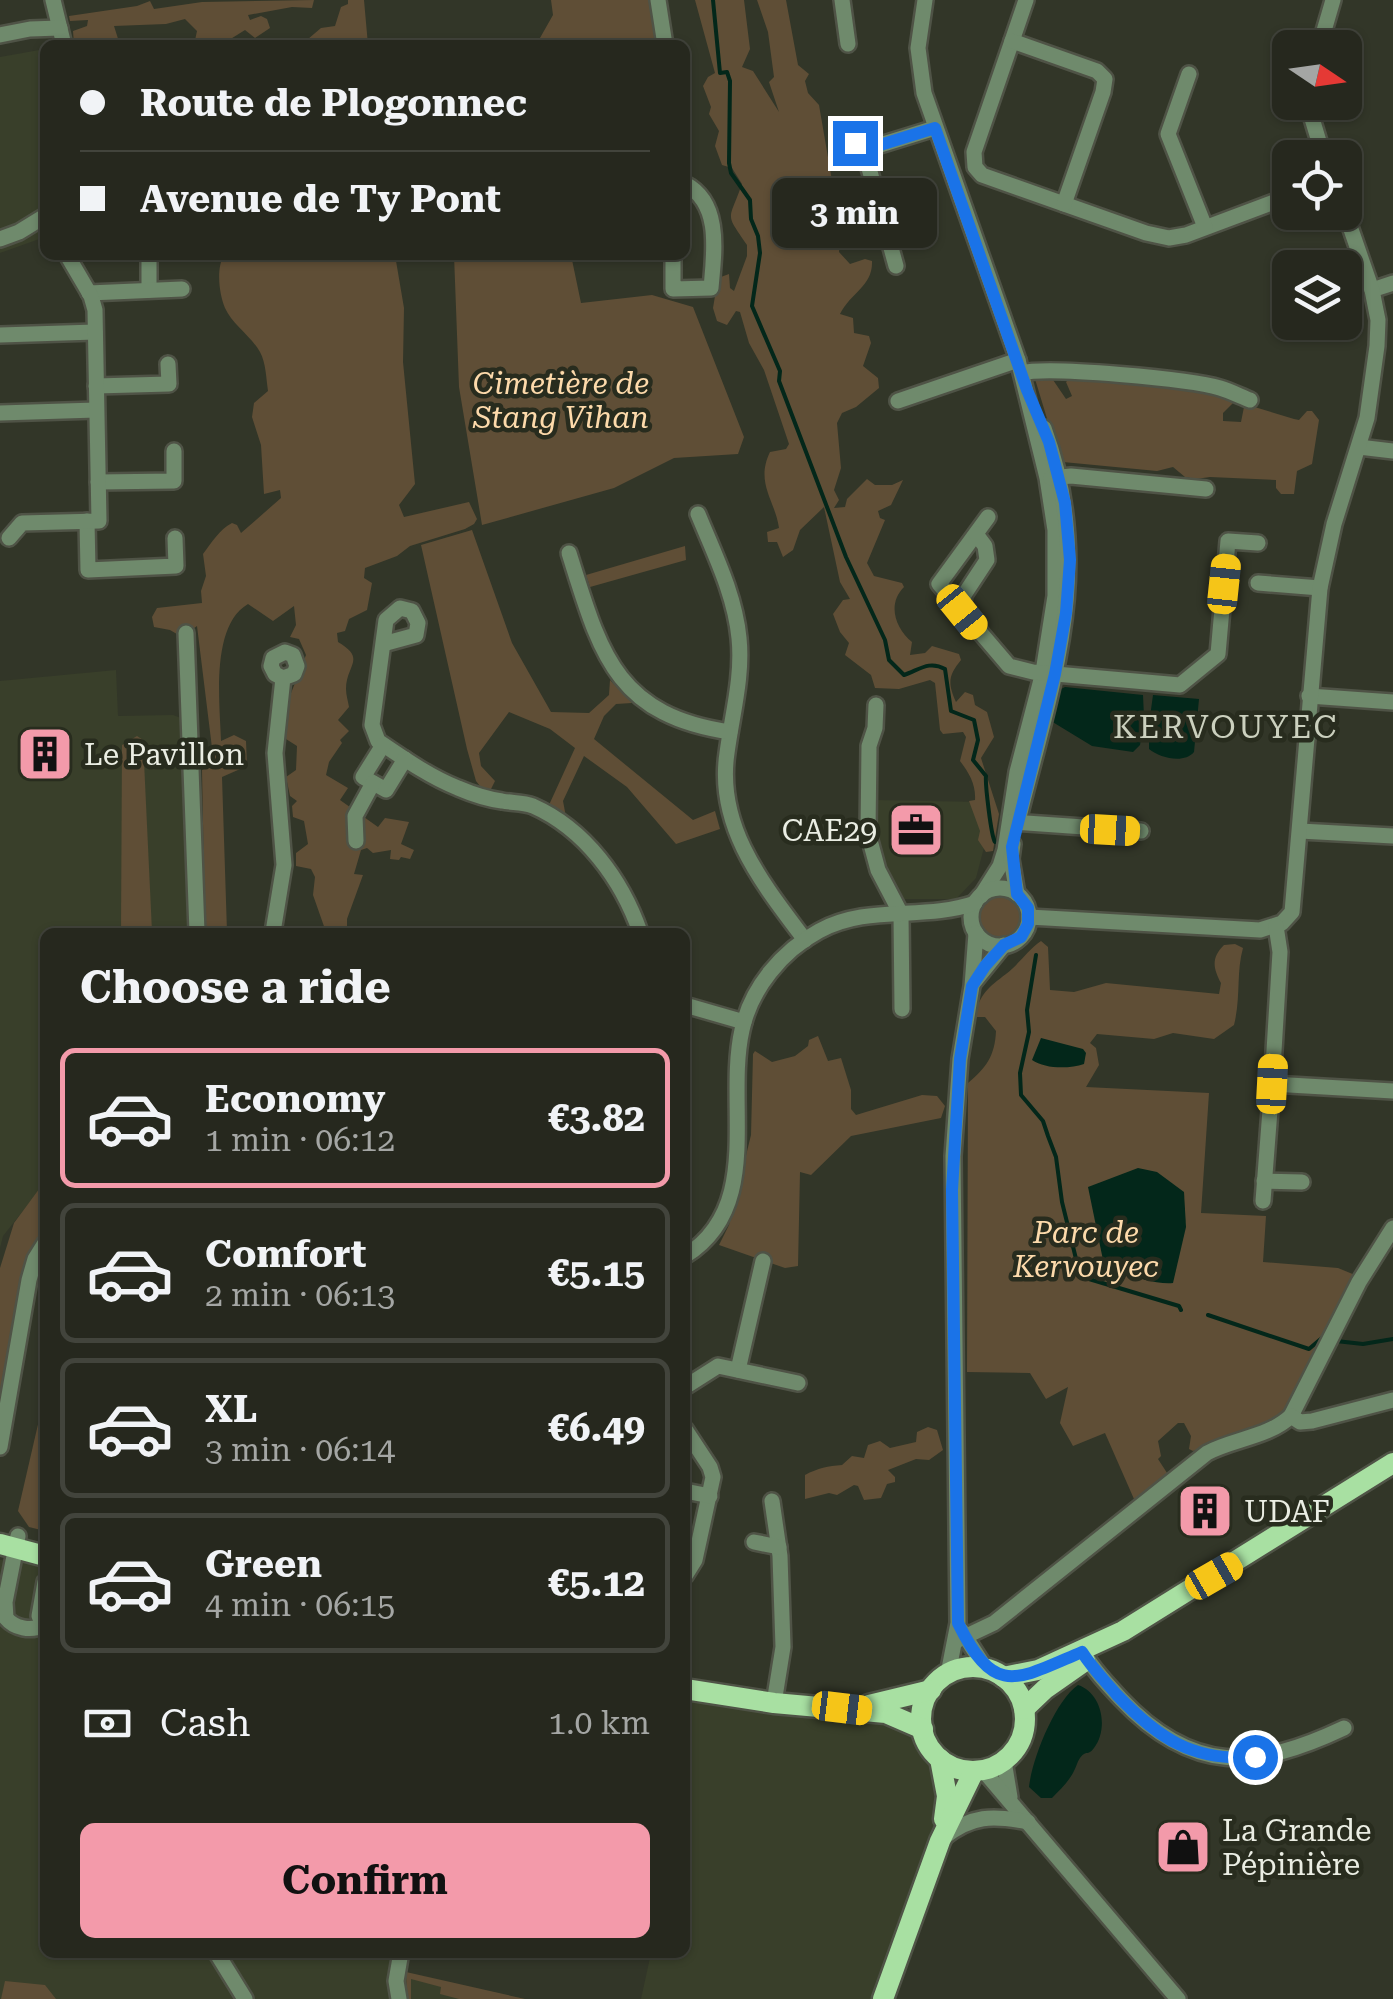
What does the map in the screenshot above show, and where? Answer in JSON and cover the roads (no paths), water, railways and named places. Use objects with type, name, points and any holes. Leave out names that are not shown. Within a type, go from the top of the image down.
[{"type":"main road","points":[[1024,1710],[1085,1656],[1393,1463]]},
{"type":"main road","points":[[8,1540],[40,1543]]},
{"type":"main road","points":[[8,1540],[40,1554]]},
{"type":"main road","points":[[994,1673],[1013,1686],[1024,1710],[1022,1738],[1004,1761],[979,1771],[962,1770],[940,1759],[922,1730],[924,1702],[948,1674],[966,1668],[994,1673],[1038,1670],[1085,1656]]},
{"type":"main road","points":[[690,1690],[774,1704],[893,1715],[922,1730]]},
{"type":"main road","points":[[842,1708],[931,1690]]},
{"type":"main road","points":[[940,1759],[947,1802],[940,1841]]},
{"type":"main road","points":[[883,1999],[940,1841],[979,1771]]},
{"type":"street","points":[[52,0],[63,40]]},
{"type":"street","points":[[658,0],[664,40]]},
{"type":"street","points":[[842,0],[848,44]]},
{"type":"street","points":[[925,0],[919,60],[935,128],[1040,418],[1053,477],[1056,570],[1049,673],[1018,772],[1012,858],[1017,894]]},
{"type":"street","points":[[1026,0],[977,141],[973,162],[982,175],[1158,237],[1178,238],[1272,202]]},
{"type":"street","points":[[1325,30],[1333,0]]},
{"type":"street","points":[[0,35],[60,28]]},
{"type":"street","points":[[1012,42],[1097,71],[1104,80],[1064,204]]},
{"type":"street","points":[[1189,74],[1168,134],[1204,227]]},
{"type":"street","points":[[896,266],[859,147],[935,128]]},
{"type":"street","points":[[673,260],[673,289],[711,288],[711,215],[703,198],[690,188]]},
{"type":"street","points":[[0,240],[40,220]]},
{"type":"street","points":[[1029,916],[1260,930],[1288,918],[1296,904],[1320,588],[1334,524],[1369,407],[1377,346],[1377,312],[1351,230]]},
{"type":"street","points":[[9,538],[22,523],[99,521],[94,303],[70,260]]},
{"type":"street","points":[[149,260],[149,290]]},
{"type":"street","points":[[1372,290],[1393,283]]},
{"type":"street","points":[[89,293],[182,289]]},
{"type":"street","points":[[0,335],[95,332]]},
{"type":"street","points":[[96,386],[169,384],[168,364]]},
{"type":"street","points":[[898,401],[1020,366],[1217,387],[1250,400]]},
{"type":"street","points":[[0,413],[96,410]]},
{"type":"street","points":[[1359,448],[1393,452]]},
{"type":"street","points":[[98,482],[174,481],[174,451]]},
{"type":"street","points":[[1053,477],[1206,488]]},
{"type":"street","points":[[698,514],[729,595],[738,631],[740,668],[725,775],[734,829],[752,868],[805,940]]},
{"type":"street","points":[[988,517],[939,584],[1009,666],[1049,673],[1180,686],[1218,654],[1228,541],[1258,544]]},
{"type":"street","points":[[87,521],[88,570],[176,566],[175,538]]},
{"type":"street","points":[[962,612],[964,595],[987,560],[986,546],[976,534]]},
{"type":"street","points":[[569,553],[600,646],[618,674],[644,700],[674,719],[730,732]]},
{"type":"street","points":[[1258,583],[1320,588]]},
{"type":"street","points":[[186,633],[197,928]]},
{"type":"street","points":[[383,644],[372,725],[376,738],[459,789],[532,806],[564,827],[608,869],[638,928]]},
{"type":"street","points":[[274,928],[284,865],[276,753],[284,678]]},
{"type":"street","points":[[1309,696],[1393,702]]},
{"type":"street","points":[[876,705],[869,746],[868,843],[901,914],[902,1009]]},
{"type":"street","points":[[383,745],[363,776],[373,783],[386,790],[405,759]]},
{"type":"street","points":[[356,841],[355,816],[373,783]]},
{"type":"street","points":[[1014,823],[1141,832]]},
{"type":"street","points":[[948,1674],[960,1634],[953,1156],[960,1059],[972,986],[978,899],[1000,866],[1014,823]]},
{"type":"street","points":[[1300,831],[1393,836]]},
{"type":"street","points":[[690,1252],[716,1231],[731,1186],[738,1147],[744,1022],[758,990],[775,966],[805,940],[854,918],[949,912],[1003,888],[1024,900],[1029,916],[1021,937],[1004,945],[972,986]]},
{"type":"street","points":[[949,912],[988,944],[1004,945]]},
{"type":"street","points":[[1262,1201],[1280,952],[1276,926]]},
{"type":"street","points":[[690,1011],[744,1022]]},
{"type":"street","points":[[1272,1084],[1393,1091]]},
{"type":"street","points":[[1264,1181],[1302,1182]]},
{"type":"street","points":[[960,1634],[994,1622],[1197,1459],[1228,1442],[1274,1429],[1291,1416],[1359,1282],[1393,1228]]},
{"type":"street","points":[[0,1447],[29,1280],[40,1251]]},
{"type":"street","points":[[738,1370],[763,1261]]},
{"type":"street","points":[[690,1384],[716,1367],[798,1383]]},
{"type":"street","points":[[1291,1416],[1300,1422],[1312,1421],[1393,1400]]},
{"type":"street","points":[[690,1437],[712,1473],[710,1496],[690,1565]]},
{"type":"street","points":[[690,1492],[710,1496]]},
{"type":"street","points":[[772,1501],[779,1546],[783,1647],[774,1704]]},
{"type":"street","points":[[8,1540],[6,1618],[19,1627],[40,1628]]},
{"type":"street","points":[[754,1542],[779,1546]]},
{"type":"street","points":[[960,1634],[994,1673]]},
{"type":"street","points":[[1085,1656],[1151,1728],[1176,1745],[1202,1753],[1247,1758],[1275,1754],[1344,1728]]},
{"type":"street","points":[[1004,1761],[1011,1801]]},
{"type":"street","points":[[979,1771],[1011,1801],[1177,1999]]},
{"type":"street","points":[[940,1841],[958,1826],[980,1817],[1028,1822]]},
{"type":"street","points":[[220,1958],[245,1999]]},
{"type":"street","points":[[399,1999],[396,1981],[400,1958]]},
{"type":"waterway","points":[[713,0],[720,73],[727,72],[730,81],[729,163],[731,173],[750,200],[751,219],[758,236],[760,253],[752,306],[780,371],[779,381],[846,557],[885,640],[889,660],[904,675],[929,666],[945,669],[951,711],[974,720],[978,740],[973,760],[986,776],[995,842]]},
{"type":"waterway","points":[[1036,955],[1027,1010],[1029,1032],[1020,1073],[1021,1095],[1043,1121],[1056,1157],[1062,1202],[1079,1271],[1089,1279],[1179,1306],[1181,1310]]},
{"type":"waterway","points":[[1208,1315],[1309,1349],[1323,1337]]},
{"type":"waterway","points":[[1336,1341],[1363,1344],[1393,1339]]},
{"type":"place","name":"Le Pavillon","points":[[45,754]]},
{"type":"place","name":"CAE29","points":[[916,830]]},
{"type":"place","name":"UDAF","points":[[1205,1511]]},
{"type":"place","name":"La Grande Pépinière","points":[[1183,1847]]},
{"type":"district","name":"KERVOUYEC","points":[[1226,727]]},
{"type":"park label","name":"Cimetière de Stang Vihan","points":[[561,400]]},
{"type":"park label","name":"Parc de Kervouyec","points":[[1086,1249]]}]
